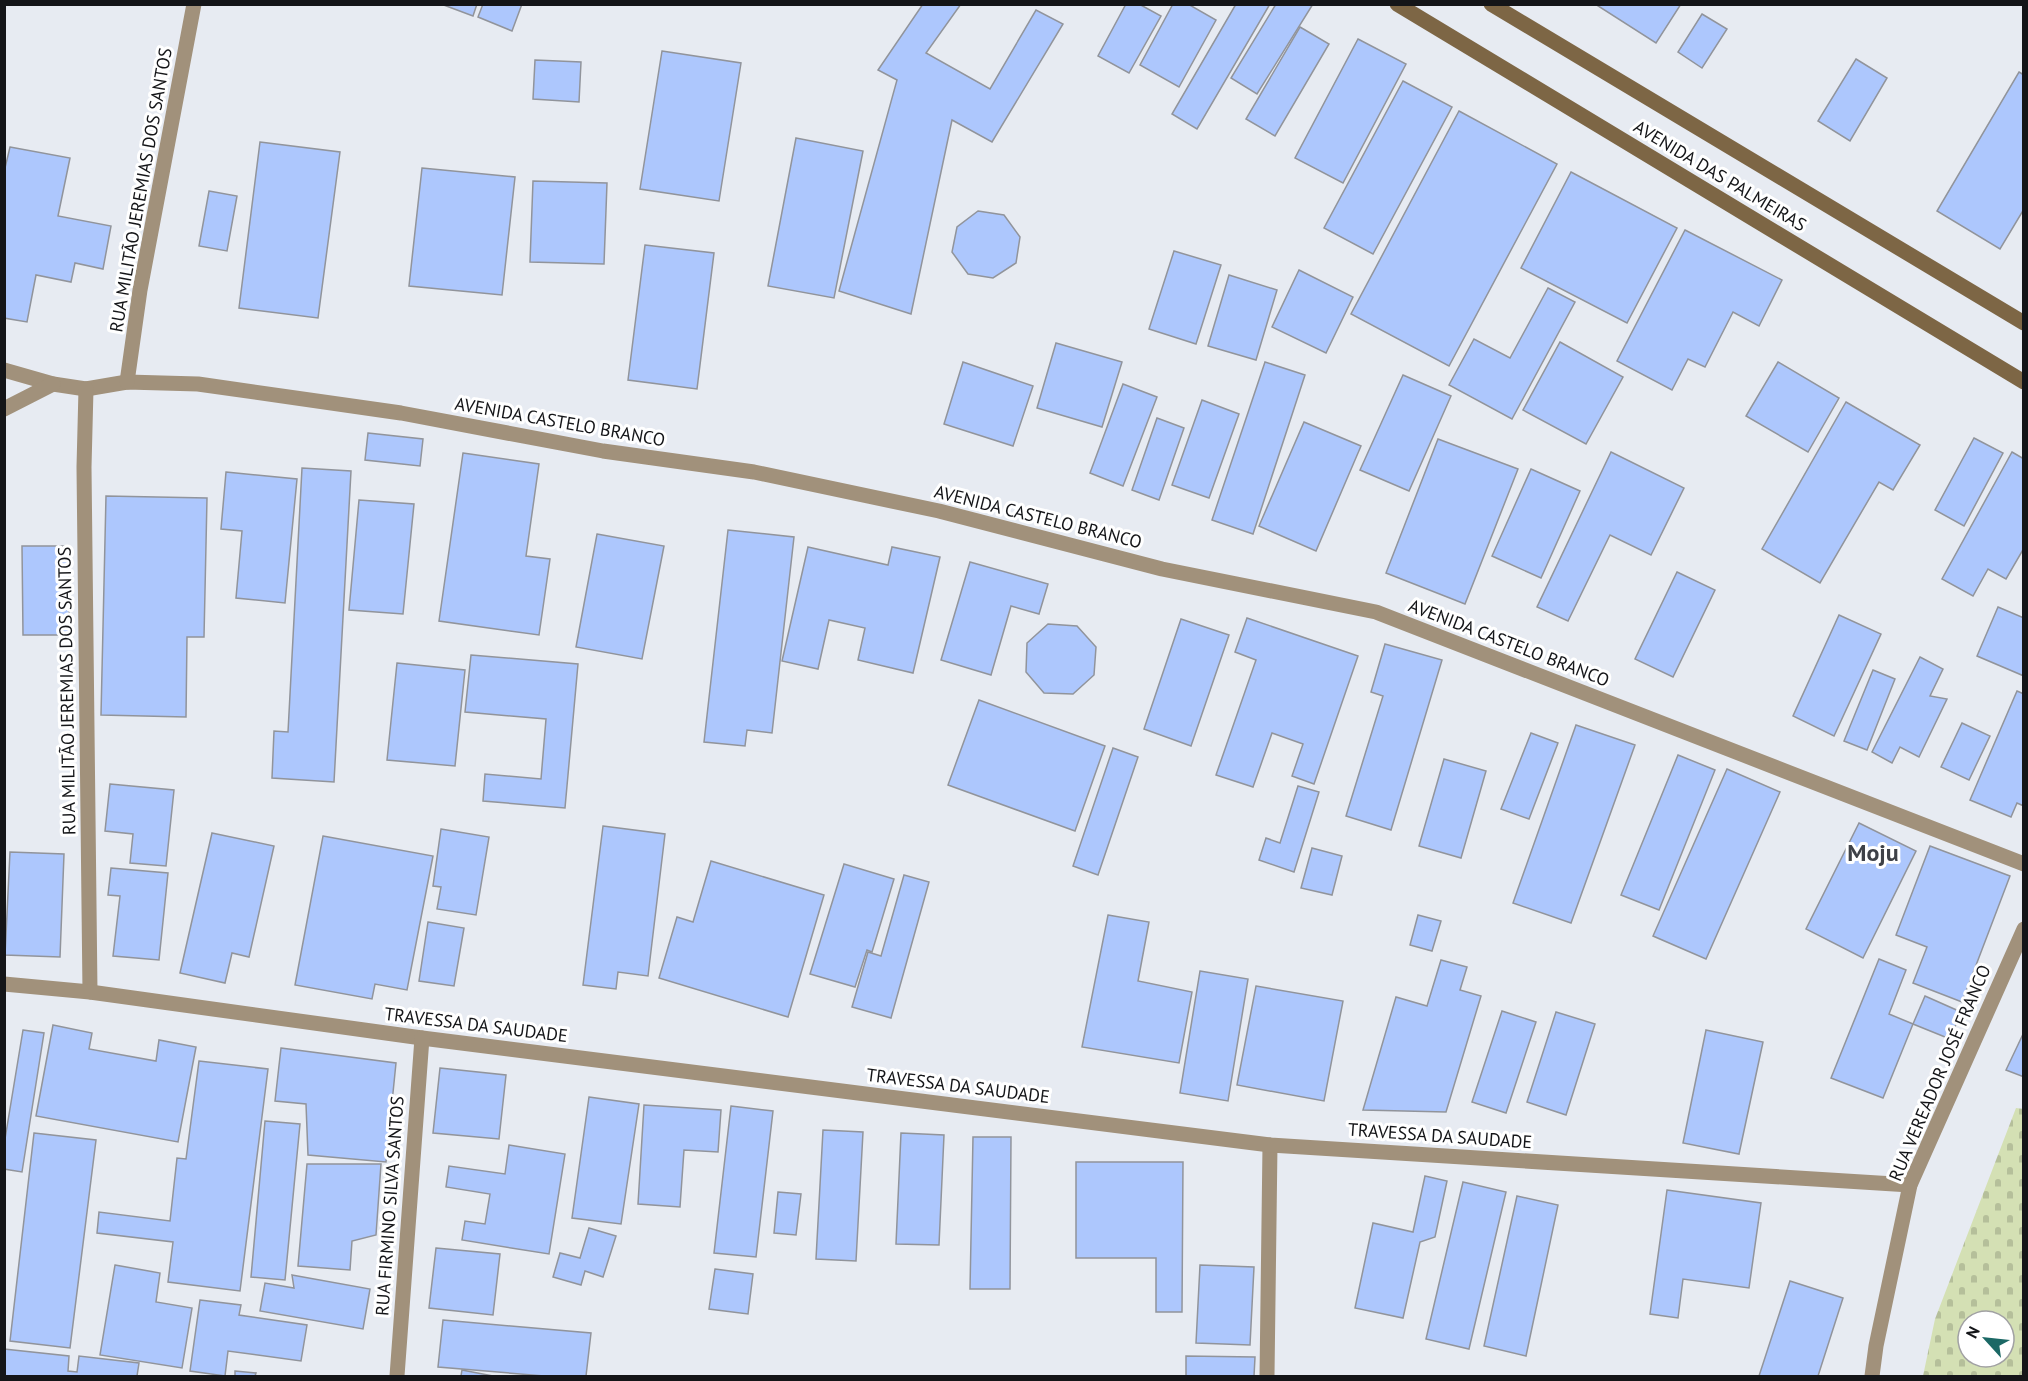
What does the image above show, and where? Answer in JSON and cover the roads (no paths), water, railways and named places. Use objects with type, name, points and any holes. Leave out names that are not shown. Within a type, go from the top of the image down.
[{"type":"main road","name":"AVENIDA DAS PALMEIRAS","points":[[1397,4],[2024,382]]},
{"type":"main road","name":"AVENIDA DAS PALMEIRAS","points":[[1491,4],[2024,323]]},
{"type":"street","name":"RUA MILITÃO JEREMIAS DOS SANTOS","points":[[127,382],[140,290],[194,4]]},
{"type":"street","name":"AVENIDA CASTELO BRANCO","points":[[4,370],[53,384],[87,389],[127,382],[198,384],[389,411],[603,451],[754,472],[939,511],[1162,569],[1376,612],[2024,864]]},
{"type":"street","points":[[4,409],[53,384]]},
{"type":"street","name":"RUA MILITÃO JEREMIAS DOS SANTOS","points":[[87,389],[84,467],[90,992]]},
{"type":"street","name":"RUA VEREADOR JOSÉ FRANCO","points":[[1872,1377],[1876,1346],[1910,1185],[2024,929]]},
{"type":"street","name":"TRAVESSA DA SAUDADE","points":[[4,984],[90,992],[422,1038],[1270,1145],[1910,1185]]},
{"type":"street","name":"RUA FIRMINO SILVA SANTOS","points":[[397,1377],[422,1038]]},
{"type":"street","points":[[1267,1377],[1270,1145]]},
{"type":"district","name":"Moju","points":[[1873,853]]}]
